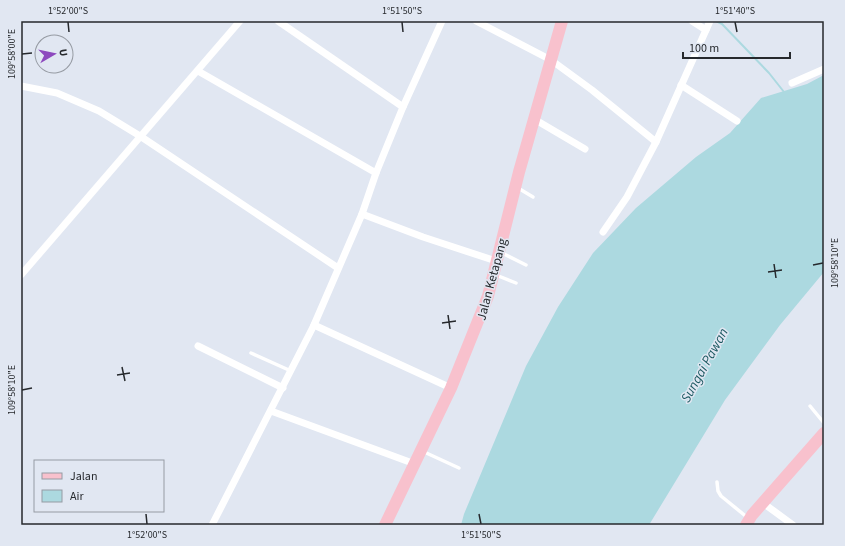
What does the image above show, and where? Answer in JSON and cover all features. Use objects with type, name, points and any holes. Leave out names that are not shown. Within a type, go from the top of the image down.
[{"type":"main road","name":"Jalan Ketapang","points":[[386,525],[451,388],[479,324],[488,296],[515,187],[562,21]]},
{"type":"main road","points":[[748,522],[824,433]]},
{"type":"street","points":[[21,275],[240,21]]},
{"type":"street","points":[[278,21],[403,107]]},
{"type":"street","points":[[212,525],[292,372],[314,325],[362,214],[376,173],[403,107],[442,21]]},
{"type":"street","points":[[476,21],[551,60],[598,94],[656,142]]},
{"type":"street","points":[[692,21],[706,30]]},
{"type":"street","points":[[603,232],[627,197],[656,142],[710,21]]},
{"type":"street","points":[[792,83],[824,69]]},
{"type":"street","points":[[198,71],[376,173]]},
{"type":"street","points":[[681,85],[737,121]]},
{"type":"street","points":[[21,86],[49,90],[84,103],[140,136],[338,268]]},
{"type":"street","points":[[534,119],[585,149]]},
{"type":"street","points":[[362,214],[423,237],[498,256]]},
{"type":"street","points":[[314,325],[451,388]]},
{"type":"street","points":[[198,346],[283,388]]},
{"type":"street","points":[[271,411],[415,464]]},
{"type":"street","points":[[763,503],[793,525]]},
{"type":"lane","points":[[515,187],[533,197]]},
{"type":"lane","points":[[498,256],[526,265]]},
{"type":"lane","points":[[493,274],[516,282]]},
{"type":"lane","points":[[251,353],[292,372]]},
{"type":"lane","points":[[810,406],[824,423]]},
{"type":"lane","points":[[421,451],[459,468]]},
{"type":"lane","points":[[717,482],[718,491],[721,496],[748,522]]},
{"type":"water","name":"Sungai Pawan","points":[[824,75],[824,272],[780,325],[725,400],[649,525],[461,525],[464,514],[526,366],[558,307],[593,253],[636,208],[696,157],[730,133],[761,98],[807,84]]},
{"type":"waterway","points":[[716,21],[722,24],[769,73],[784,92]]}]
